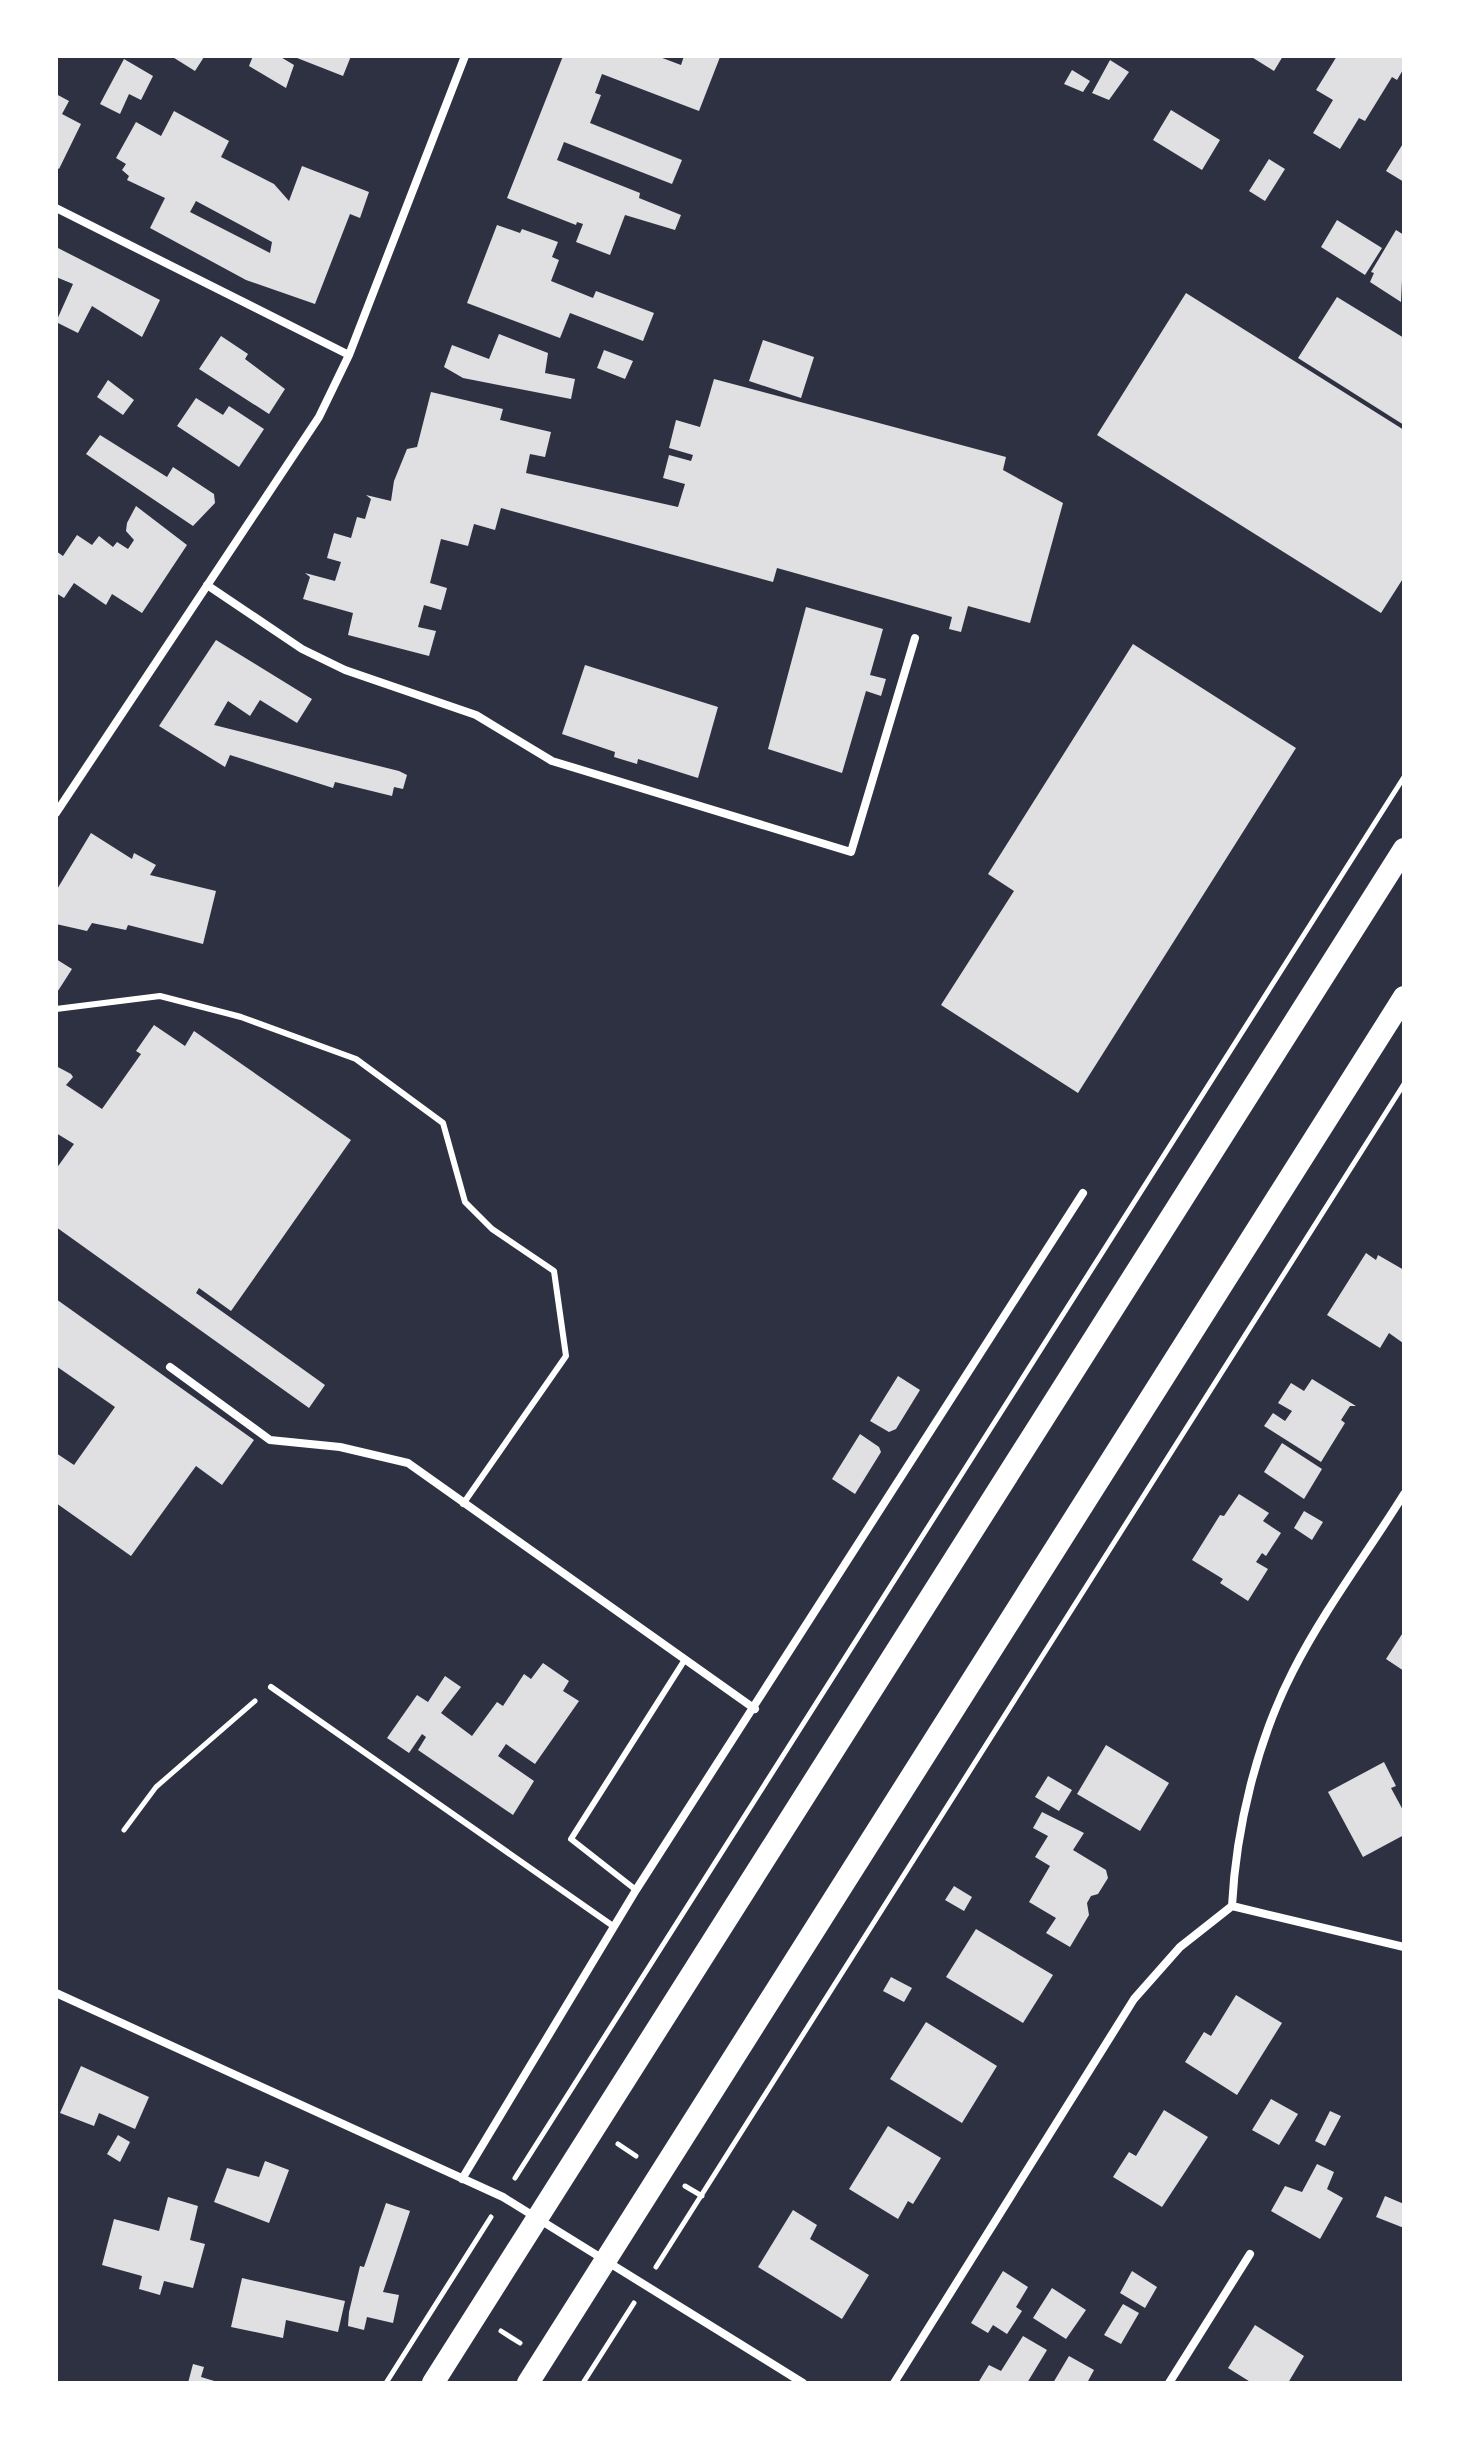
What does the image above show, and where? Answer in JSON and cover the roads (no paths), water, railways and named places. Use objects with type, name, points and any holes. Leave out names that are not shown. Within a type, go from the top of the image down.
[{"type":"highway","points":[[433,2383],[1404,849]]},
{"type":"highway","points":[[528,2383],[1404,997]]},
{"type":"street","points":[[56,813],[319,417],[349,355],[465,56]]},
{"type":"street","points":[[56,208],[349,355]]},
{"type":"street","points":[[207,585],[302,649],[345,670],[476,715],[552,761],[851,852],[915,638]]},
{"type":"street","points":[[462,2179],[613,1926],[755,1709],[1083,1193]]},
{"type":"street","points":[[170,1367],[270,1440],[340,1447],[408,1463],[755,1709]]},
{"type":"street","points":[[894,2383],[1134,1999],[1180,1947],[1232,1906],[1234,1862],[1258,1763],[1293,1671],[1404,1494]]},
{"type":"street","points":[[1232,1906],[1404,1947]]},
{"type":"street","points":[[56,1993],[503,2197],[803,2383]]},
{"type":"street","points":[[1169,2383],[1250,2254]]},
{"type":"lane","points":[[56,1009],[160,996],[241,1017],[356,1059],[443,1123],[465,1202],[492,1229],[554,1271],[566,1356],[463,1504]]},
{"type":"lane","points":[[636,1890],[571,1839],[684,1661]]},
{"type":"lane","points":[[271,1687],[613,1926]]}]
